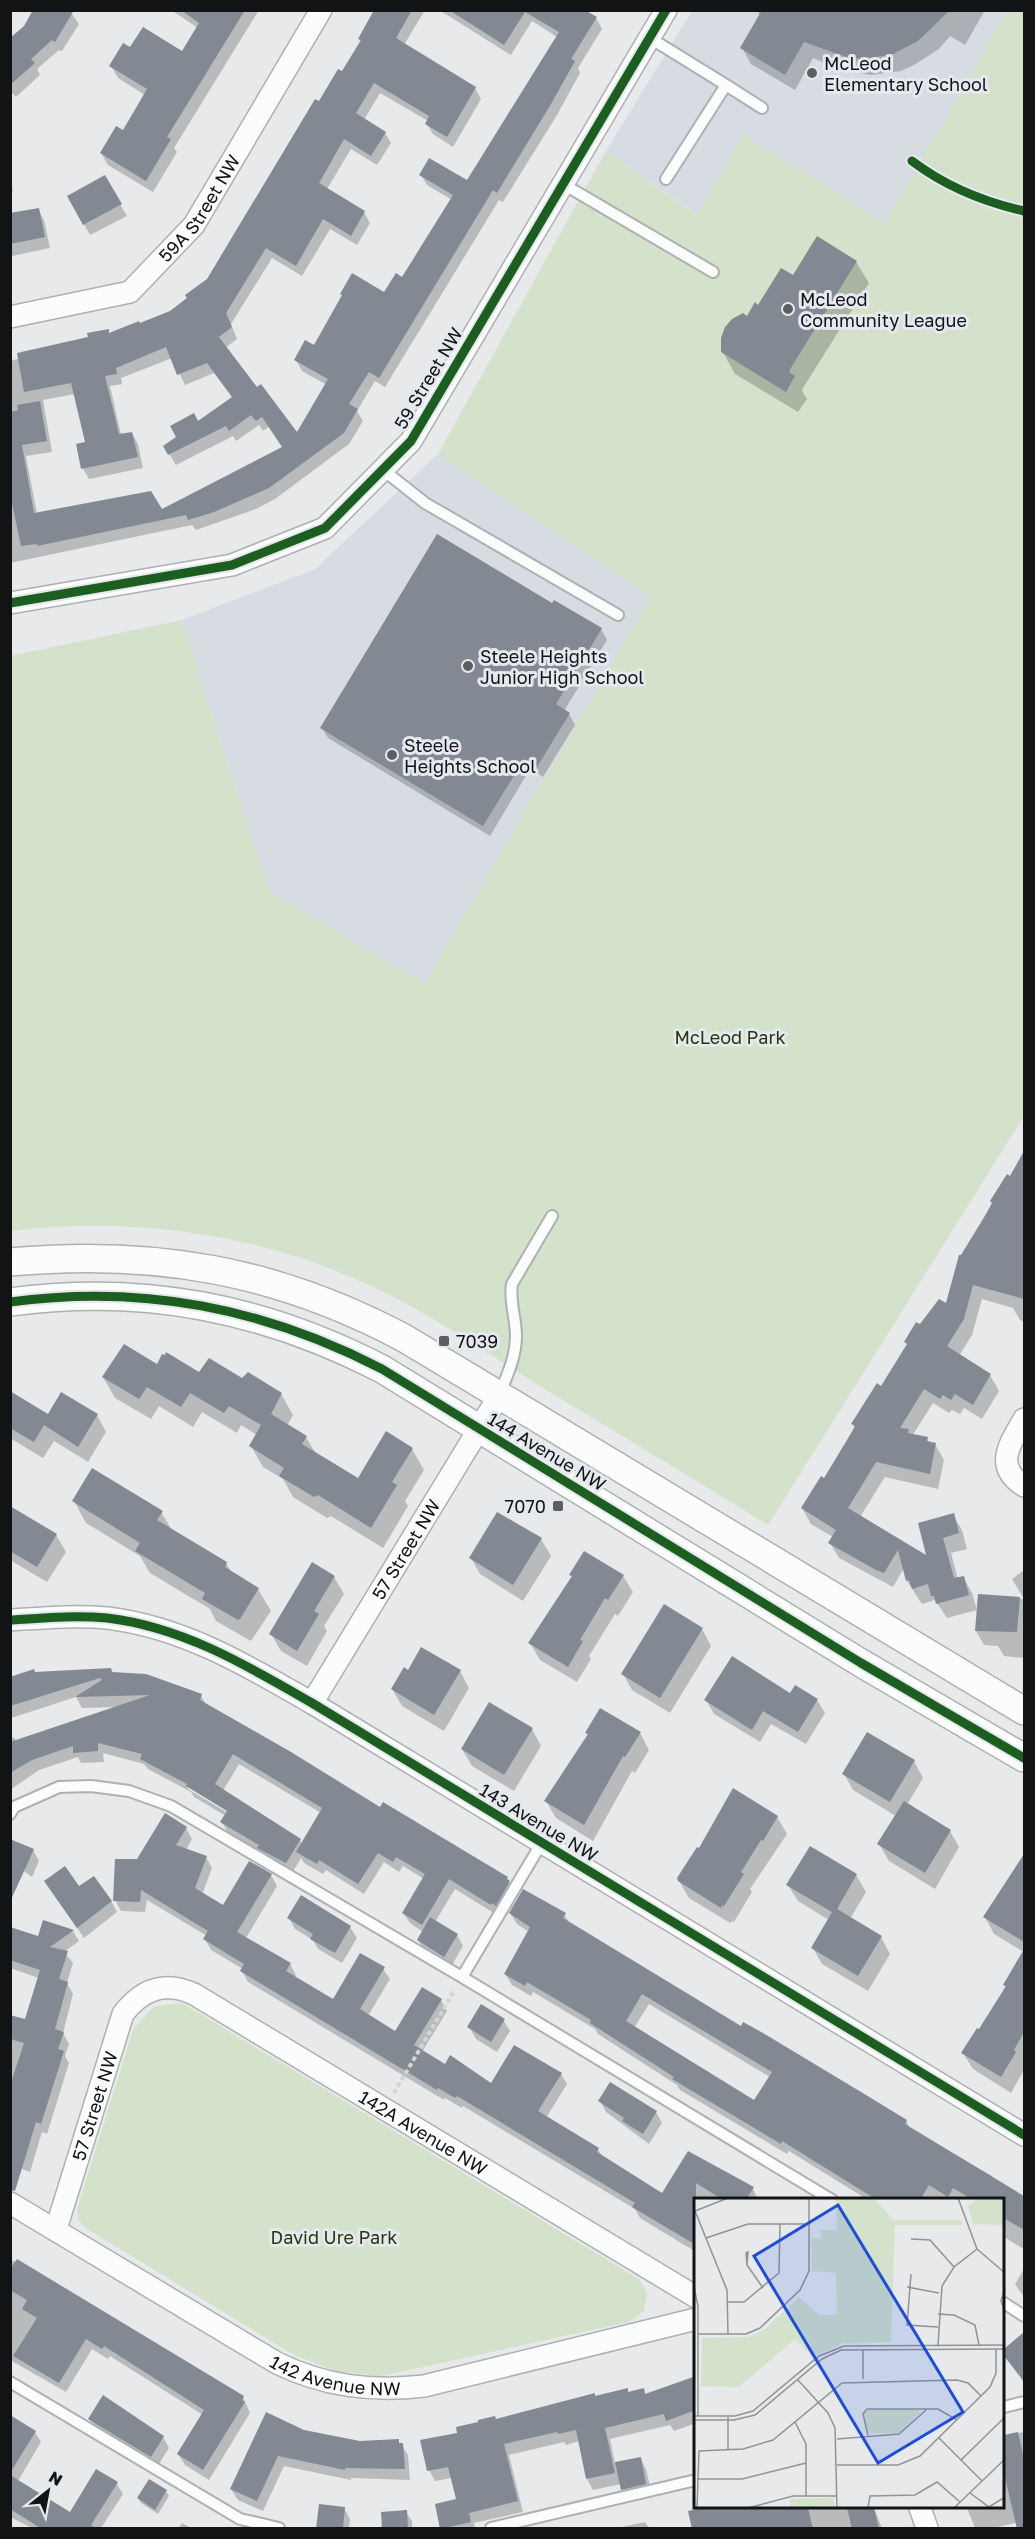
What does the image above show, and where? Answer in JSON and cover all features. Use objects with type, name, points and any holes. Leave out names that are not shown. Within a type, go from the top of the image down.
[{"type":"street","name":"59A Street NW","points":[[10,317],[130,292],[194,225],[321,10]]},
{"type":"street","name":"59 Street NW","points":[[10,603],[232,565],[325,528],[411,441],[666,10]]},
{"type":"street","name":"144 Avenue NW","points":[[10,1262],[76,1257],[120,1257],[200,1266],[267,1281],[326,1300],[368,1318],[1024,1711]]},
{"type":"street","name":"144 Avenue NW","points":[[10,1302],[60,1296],[161,1299],[231,1311],[303,1333],[347,1351],[382,1369],[861,1663],[1024,1758]]},
{"type":"street","name":"57 Street NW","points":[[312,1703],[499,1396]]},
{"type":"street","points":[[1024,1419],[1007,1451],[1006,1463],[1011,1474],[1024,1486]]},
{"type":"street","name":"143 Avenue NW","points":[[10,1620],[108,1618],[166,1632],[224,1653],[312,1703],[1024,2134]]},
{"type":"street","name":"142A Avenue NW","points":[[146,1992],[156,1988],[175,1987],[194,1994],[694,2296]]},
{"type":"street","name":"57 Street NW","points":[[56,2229],[123,2014],[146,1992]]},
{"type":"street","name":"142 Avenue NW","points":[[10,2203],[277,2362],[316,2379],[359,2388],[392,2390],[424,2386],[694,2319]]},
{"type":"street","points":[[921,2509],[927,2529]]},
{"type":"lane","points":[[650,38],[762,108]]},
{"type":"lane","points":[[666,178],[726,85]]},
{"type":"lane","points":[[563,184],[713,272]]},
{"type":"lane","points":[[382,469],[425,503],[618,615]]},
{"type":"lane","points":[[499,1396],[515,1349],[512,1284],[552,1216]]},
{"type":"lane","points":[[10,1814],[15,1807],[59,1787],[92,1786],[129,1791],[171,1806],[462,1977],[829,2198]]},
{"type":"lane","points":[[462,1977],[542,1844]]},
{"type":"lane","points":[[1005,2304],[1024,2316]]},
{"type":"lane","points":[[10,2382],[240,2519],[279,2529]]},
{"type":"lane","points":[[1005,2407],[1024,2402]]},
{"type":"lane","points":[[490,2529],[694,2480]]},
{"type":"path","points":[[385,2109],[462,1977]]},
{"type":"shaded area","name":"McLeod Elementary School","points":[[692,11],[1007,11],[885,224],[744,136],[698,215],[606,151]]},
{"type":"shaded area","name":"Steele Heights School","points":[[438,454],[651,596],[424,983],[268,890],[182,620],[315,569]]},
{"type":"green space","name":"McLeod Park","points":[[1007,11],[1024,11],[1024,1116],[768,1525],[405,1303],[312,1262],[263,1247],[214,1236],[163,1229],[112,1226],[11,1231],[10,656],[182,620],[268,890],[424,983],[651,596],[438,454],[606,151],[697,215],[743,135],[885,223]]},
{"type":"green space","name":"David Ure Park","points":[[182,2003],[639,2279],[647,2293],[644,2311],[629,2322],[381,2376],[336,2371],[296,2356],[87,2229],[79,2221],[77,2209],[133,2030],[154,2006]]},
{"type":"building","points":[[33,10],[74,10],[55,42],[52,40],[31,59],[35,63],[10,85],[10,38],[24,26]]},
{"type":"building","points":[[181,10],[245,10],[167,137],[171,139],[146,181],[100,153],[116,126],[123,130],[147,89],[109,66],[123,43],[130,47],[143,27],[182,51],[199,23]]},
{"type":"building","points":[[374,10],[412,10],[396,38],[476,87],[447,137],[425,124],[429,116],[374,83],[356,113],[386,132],[371,156],[344,139],[319,183],[365,211],[351,236],[323,219],[296,266],[266,248],[226,313],[232,327],[219,337],[257,387],[261,384],[297,432],[328,379],[294,360],[305,340],[314,345],[352,273],[384,292],[396,273],[402,277],[453,195],[419,175],[429,158],[467,180],[559,32],[525,12],[504,45],[449,10],[585,10],[597,17],[571,59],[575,61],[551,104],[497,193],[493,190],[379,378],[369,372],[349,404],[358,409],[344,433],[269,488],[214,512],[188,520],[186,515],[37,546],[37,544],[21,546],[10,494],[10,412],[18,410],[17,405],[40,401],[47,441],[22,445],[34,513],[151,491],[162,509],[282,447],[262,417],[256,421],[251,415],[229,431],[226,426],[168,455],[163,446],[176,437],[170,426],[194,413],[198,421],[232,397],[207,363],[177,375],[166,347],[116,368],[117,374],[105,376],[119,434],[132,432],[138,457],[81,469],[76,444],[85,442],[71,383],[24,392],[17,353],[88,337],[87,333],[109,329],[109,333],[139,321],[140,323],[170,311],[187,298],[185,295],[207,279],[315,99],[319,101],[338,69],[342,71],[361,40],[358,39]]},
{"type":"building","points":[[762,10],[950,10],[918,41],[891,55],[861,59],[846,57],[804,42],[785,75],[740,48]]},
{"type":"building","points":[[105,175],[122,204],[83,225],[67,196]]},
{"type":"building","points":[[39,208],[45,237],[10,244],[10,213]]},
{"type":"building","name":"McLeod Community League","points":[[817,236],[857,261],[792,366],[789,372],[795,376],[786,392],[721,352],[721,338],[725,327],[732,319],[743,313],[747,316],[755,302],[758,305],[781,268],[793,275]]},
{"type":"building","name":"Steele Heights Junior High School","points":[[437,534],[552,603],[554,600],[602,628],[556,704],[570,713],[537,767],[524,759],[483,826],[320,728]]},
{"type":"building","points":[[1024,1151],[1024,1299],[973,1285],[964,1319],[947,1346],[991,1374],[973,1405],[955,1394],[951,1400],[943,1395],[940,1399],[924,1389],[900,1428],[909,1429],[908,1433],[928,1437],[927,1441],[936,1443],[930,1474],[876,1462],[848,1508],[926,1555],[918,1523],[954,1513],[959,1533],[943,1538],[954,1578],[964,1576],[969,1595],[936,1604],[928,1584],[912,1589],[909,1580],[906,1581],[898,1550],[884,1573],[876,1570],[828,1543],[836,1530],[801,1508],[821,1476],[824,1478],[855,1426],[851,1424],[877,1383],[881,1386],[907,1344],[904,1342],[916,1322],[920,1324],[939,1299],[946,1303],[959,1255],[986,1214],[992,1203],[990,1201],[1007,1174],[1010,1176]]},
{"type":"building","points":[[124,1344],[157,1364],[162,1354],[165,1355],[166,1352],[199,1372],[209,1358],[242,1378],[248,1372],[282,1393],[271,1414],[307,1436],[302,1444],[358,1478],[386,1431],[413,1448],[392,1482],[397,1485],[371,1528],[318,1495],[314,1497],[279,1476],[284,1468],[249,1446],[261,1425],[229,1406],[224,1413],[190,1393],[181,1407],[147,1387],[139,1399],[102,1377]]},
{"type":"building","points":[[10,1391],[48,1414],[61,1392],[98,1414],[78,1447],[44,1425],[34,1442],[10,1428]]},
{"type":"building","points":[[92,1468],[163,1511],[157,1520],[227,1562],[225,1567],[259,1588],[240,1619],[238,1620],[202,1599],[205,1593],[135,1551],[140,1543],[72,1501]]},
{"type":"building","points":[[10,1506],[57,1534],[37,1567],[10,1551]]},
{"type":"building","points":[[497,1512],[542,1538],[513,1585],[469,1558]]},
{"type":"building","points":[[584,1551],[624,1575],[608,1600],[605,1598],[580,1640],[583,1641],[568,1667],[528,1643],[572,1576],[569,1575]]},
{"type":"building","points":[[312,1562],[335,1576],[314,1611],[319,1614],[297,1651],[269,1634]]},
{"type":"building","points":[[978,1594],[1020,1597],[1017,1632],[975,1631]]},
{"type":"building","points":[[664,1604],[703,1628],[660,1698],[621,1674]]},
{"type":"building","points":[[421,1647],[461,1670],[434,1715],[391,1689],[404,1667],[408,1670]]},
{"type":"building","points":[[732,1656],[790,1693],[795,1685],[818,1699],[798,1732],[763,1711],[752,1730],[704,1700]]},
{"type":"building","points":[[111,1668],[112,1672],[146,1674],[202,1694],[200,1700],[291,1752],[380,1807],[383,1802],[508,1877],[510,1881],[496,1906],[449,1879],[422,1925],[402,1913],[425,1874],[396,1857],[393,1862],[378,1853],[358,1884],[319,1860],[317,1864],[296,1852],[322,1808],[233,1754],[215,1784],[301,1839],[286,1863],[257,1848],[259,1845],[220,1822],[227,1811],[186,1786],[187,1784],[140,1759],[142,1754],[98,1743],[98,1751],[73,1753],[73,1746],[32,1760],[10,1773],[10,1742],[150,1695],[75,1697],[102,1680],[100,1678],[10,1706],[10,1677],[34,1669],[35,1672]]},
{"type":"building","points":[[489,1702],[533,1728],[504,1775],[461,1749]]},
{"type":"building","points":[[600,1708],[641,1732],[625,1757],[623,1756],[584,1825],[544,1801],[588,1734],[585,1733]]},
{"type":"building","points":[[867,1732],[915,1760],[890,1802],[842,1774]]},
{"type":"building","points":[[733,1788],[778,1816],[741,1872],[744,1874],[721,1908],[678,1881],[677,1878],[697,1847],[699,1848]]},
{"type":"building","points":[[904,1801],[951,1830],[925,1873],[877,1844]]},
{"type":"building","points":[[165,1813],[187,1827],[176,1845],[207,1856],[195,1888],[223,1905],[249,1861],[272,1874],[237,1932],[291,1963],[286,1971],[333,1999],[360,1953],[385,1967],[360,2009],[395,2031],[422,1987],[442,1999],[414,2045],[445,2064],[450,2055],[491,2083],[514,2045],[562,2073],[538,2111],[599,2148],[597,2152],[662,2193],[688,2151],[754,2187],[747,2198],[720,2198],[696,2183],[694,2244],[632,2207],[635,2203],[457,2096],[455,2098],[438,2088],[437,2090],[240,1971],[244,1964],[203,1939],[208,1931],[141,1890],[140,1902],[113,1901],[115,1859],[137,1859]]},
{"type":"building","points":[[10,1839],[34,1849],[10,1902]]},
{"type":"building","points":[[810,1846],[857,1874],[837,1909],[882,1936],[858,1976],[811,1948],[832,1912],[786,1885]]},
{"type":"building","points":[[1024,1854],[1024,1942],[983,1917]]},
{"type":"building","points":[[65,1866],[79,1886],[94,1876],[112,1901],[77,1928],[44,1881]]},
{"type":"building","points":[[523,1889],[566,1913],[563,1918],[741,2026],[743,2022],[763,2033],[907,2120],[905,2124],[1024,2196],[1024,2230],[1005,2219],[1005,2198],[970,2198],[953,2188],[948,2197],[929,2185],[921,2198],[874,2198],[782,2141],[781,2144],[672,2079],[674,2077],[590,2023],[591,2020],[527,1982],[525,1986],[504,1974],[530,1927],[509,1913]],"holes":[[[642,1994],[772,2072],[754,2100],[626,2021]]]},
{"type":"building","points":[[301,1895],[351,1926],[335,1953],[310,1939],[313,1934],[287,1918]]},
{"type":"building","points":[[430,1917],[458,1934],[444,1957],[417,1940]]},
{"type":"building","points":[[43,1920],[74,1930],[50,1947],[68,1951],[59,1979],[68,1982],[55,2029],[64,2032],[58,2049],[64,2051],[41,2124],[36,2122],[15,2191],[10,2190],[10,2086],[24,2043],[10,2039],[10,2015],[25,2019],[40,1970],[10,1960],[10,1927],[38,1936]]},
{"type":"building","points":[[1024,1949],[1024,2032],[1014,2050],[1016,2052],[1001,2077],[961,2053],[1006,1986],[1003,1985]]},
{"type":"building","points":[[481,2004],[505,2019],[491,2042],[467,2027]]},
{"type":"building","points":[[610,2082],[657,2111],[643,2134],[622,2121],[624,2118],[598,2101]]},
{"type":"building","points":[[17,2259],[244,2396],[242,2400],[245,2402],[203,2470],[177,2454],[204,2410],[104,2346],[102,2349],[86,2339],[59,2383],[13,2356],[37,2318],[22,2309],[27,2300],[10,2290],[10,2269]]},
{"type":"building","points":[[1024,2332],[1024,2381],[1005,2357],[1005,2348]]},
{"type":"building","points":[[694,2377],[694,2411],[666,2421],[664,2414],[605,2428],[615,2473],[586,2479],[576,2430],[504,2444],[518,2501],[469,2513],[471,2522],[440,2529],[435,2504],[456,2499],[448,2467],[427,2471],[420,2440],[457,2433],[456,2427],[478,2422],[478,2420],[495,2416],[496,2419],[595,2393],[595,2396],[628,2388],[628,2392],[644,2388],[645,2394]]},
{"type":"building","points":[[103,2395],[164,2436],[151,2457],[88,2419]]},
{"type":"building","points":[[266,2412],[304,2430],[360,2441],[399,2439],[399,2443],[403,2443],[405,2469],[345,2468],[345,2470],[278,2456],[257,2501],[230,2489]]},
{"type":"building","points":[[10,2415],[36,2431],[10,2473]]},
{"type":"building","points":[[1018,2432],[1024,2459],[1024,2529],[1017,2529],[1005,2477],[1005,2435]]},
{"type":"building","points":[[641,2457],[646,2484],[621,2490],[615,2462]]},
{"type":"building","points":[[96,2469],[118,2482],[91,2525],[97,2529],[42,2529],[10,2509],[10,2475],[70,2512]]},
{"type":"building","points":[[149,2479],[167,2490],[155,2510],[137,2498]]},
{"type":"building","points":[[319,2504],[345,2507],[343,2529],[316,2529]]},
{"type":"building","points":[[697,2509],[808,2509],[813,2529],[692,2529],[688,2511]]},
{"type":"building","points":[[847,2509],[874,2509],[879,2529],[852,2529]]},
{"type":"building","points":[[407,2510],[408,2529],[382,2529],[381,2512]]},
{"type":"cycle path","points":[[10,603],[232,565],[325,528],[411,441],[666,10]]},
{"type":"cycle path","points":[[912,161],[965,192],[1024,211]]},
{"type":"cycle path","points":[[10,1302],[59,1297],[108,1296],[155,1299],[248,1316],[293,1330],[338,1348],[382,1369],[861,1663],[1024,1758]]},
{"type":"cycle path","points":[[10,1620],[83,1617],[135,1623],[188,1639],[239,1662],[312,1703],[1024,2135]]},
{"type":"place","name":"McLeod Elementary School","points":[[812,73]]},
{"type":"place","name":"McLeod Community League","points":[[788,309]]},
{"type":"place","name":"Steele Heights Junior High School","points":[[468,666]]},
{"type":"place","name":"Steele Heights School","points":[[392,755]]},
{"type":"place","name":"7039","points":[[444,1341]]},
{"type":"place","name":"7070","points":[[558,1506]]}]
